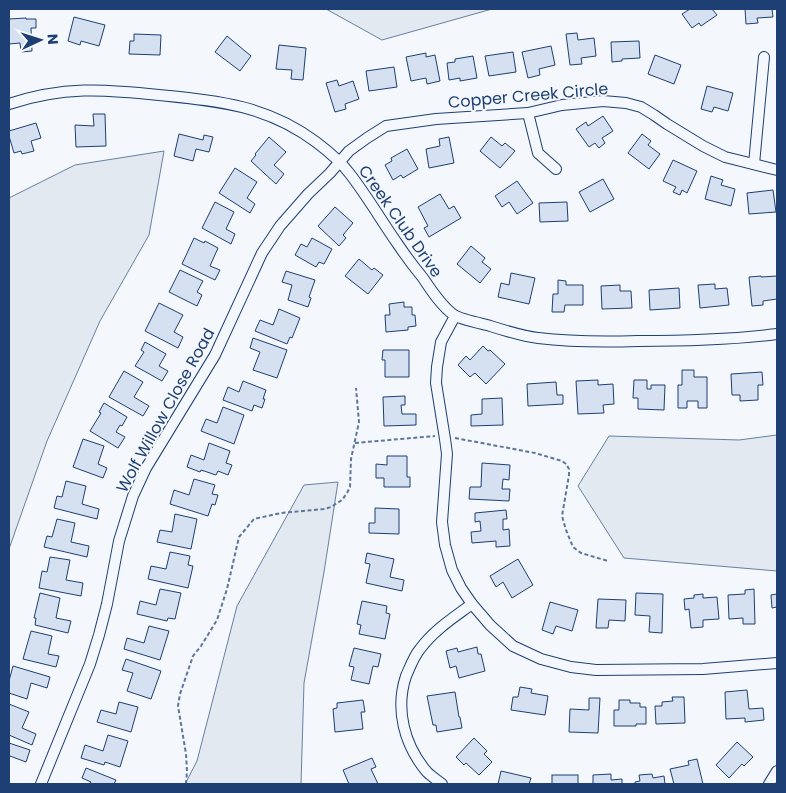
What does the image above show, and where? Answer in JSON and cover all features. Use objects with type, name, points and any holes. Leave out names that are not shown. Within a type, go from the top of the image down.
[{"type":"street","points":[[754,164],[764,56]]},
{"type":"street","name":"Creek Club Drive","points":[[9,104],[26,98],[74,90],[117,90],[227,103],[259,111],[284,121],[328,151],[340,162],[427,285],[455,316]]},
{"type":"street","name":"Copper Creek Circle","points":[[340,162],[349,151],[386,126],[436,119],[528,113],[562,105],[603,101],[626,103],[641,107],[702,146],[725,157],[777,170]]},
{"type":"street","points":[[528,113],[538,153],[556,169]]},
{"type":"street","name":"Wolf Willow Close Road","points":[[41,784],[90,664],[107,604],[119,541],[128,511],[146,468],[215,356],[270,240],[294,210],[340,162]]},
{"type":"street","points":[[777,334],[743,338],[668,341],[581,341],[537,338],[455,316],[441,342],[436,382],[446,439],[442,522],[452,570],[472,604],[490,625],[513,646],[541,659],[571,667],[596,670],[703,669],[777,663]]},
{"type":"street","points":[[442,784],[428,773],[419,761],[405,733],[401,703],[403,685],[418,651],[429,638],[472,604]]},
{"type":"street","points":[[769,784],[777,770]]},
{"type":"path","points":[[186,784],[186,754],[178,706],[180,694],[192,656],[201,646],[217,620],[227,590],[240,537],[254,518],[281,513],[324,509],[342,500],[347,494],[350,487],[351,459],[360,422],[356,388]]},
{"type":"path","points":[[355,443],[439,436]]},
{"type":"path","points":[[453,438],[536,453],[566,464],[570,475],[562,516],[566,530],[574,547],[581,554],[608,561]]},
{"type":"shaded area","points":[[326,9],[492,9],[382,40]]},
{"type":"shaded area","points":[[164,151],[149,235],[100,321],[47,441],[9,549],[9,198],[75,165]]},
{"type":"shaded area","points":[[777,435],[777,571],[624,558],[578,486],[609,436],[739,440]]},
{"type":"shaded area","points":[[338,482],[304,683],[301,784],[185,784],[197,761],[237,606],[304,485]]},
{"type":"building","points":[[690,9],[712,9],[717,15],[701,26],[699,23],[692,28],[682,14]]},
{"type":"building","points":[[745,9],[772,9],[773,17],[757,18],[758,23],[746,24]]},
{"type":"building","points":[[74,17],[105,25],[99,46],[81,41],[80,45],[68,41]]},
{"type":"building","points":[[9,19],[36,19],[36,28],[31,28],[32,51],[21,52],[20,43],[9,44]]},
{"type":"building","points":[[577,33],[578,40],[594,38],[596,56],[581,58],[582,64],[570,65],[566,34]]},
{"type":"building","points":[[134,34],[161,35],[160,55],[129,54],[130,41],[134,41]]},
{"type":"building","points":[[227,36],[251,56],[240,71],[215,52]]},
{"type":"building","points":[[639,41],[640,58],[622,59],[622,61],[612,62],[611,42]]},
{"type":"building","points":[[279,45],[306,48],[303,80],[291,79],[292,70],[276,69]]},
{"type":"building","points":[[551,46],[555,65],[539,69],[540,75],[528,78],[522,52]]},
{"type":"building","points":[[513,52],[516,72],[489,76],[485,56]]},
{"type":"building","points":[[426,53],[426,57],[435,55],[440,81],[427,84],[426,78],[411,81],[406,57]]},
{"type":"building","points":[[655,55],[681,65],[674,84],[648,74]]},
{"type":"building","points":[[473,56],[477,78],[460,81],[460,78],[449,80],[447,63],[455,62],[455,59]]},
{"type":"building","points":[[394,67],[397,87],[369,91],[366,71]]},
{"type":"building","points":[[337,80],[339,86],[353,81],[359,99],[345,104],[346,109],[335,112],[326,83]]},
{"type":"building","points":[[707,86],[733,93],[728,111],[714,107],[712,112],[701,109]]},
{"type":"building","points":[[93,114],[105,114],[106,146],[76,147],[75,125],[94,126]]},
{"type":"building","points":[[603,116],[613,131],[602,138],[605,143],[599,148],[595,143],[589,147],[576,129],[586,122],[588,126]]},
{"type":"building","points":[[36,123],[41,138],[31,141],[34,151],[22,154],[21,151],[14,153],[9,131]]},
{"type":"building","points":[[179,134],[203,140],[204,135],[213,137],[209,152],[196,149],[193,161],[174,156]]},
{"type":"building","points":[[642,134],[651,141],[648,145],[660,154],[649,169],[628,153]]},
{"type":"building","points":[[269,137],[286,152],[274,165],[284,174],[276,184],[251,161]]},
{"type":"building","points":[[449,137],[454,163],[429,168],[426,149],[440,146],[439,139]]},
{"type":"building","points":[[491,137],[502,146],[505,143],[515,151],[500,168],[480,151]]},
{"type":"building","points":[[407,149],[418,169],[403,178],[401,175],[393,180],[385,165],[392,161],[391,158]]},
{"type":"building","points":[[673,160],[697,171],[687,193],[682,190],[680,195],[673,192],[676,187],[663,181]]},
{"type":"building","points":[[235,168],[257,182],[247,198],[255,204],[250,213],[219,193]]},
{"type":"building","points":[[711,176],[723,180],[721,185],[735,189],[731,206],[705,199]]},
{"type":"building","points":[[603,179],[614,199],[590,212],[579,192]]},
{"type":"building","points":[[517,181],[533,203],[517,214],[509,202],[502,207],[495,196]]},
{"type":"building","points":[[773,190],[776,212],[749,214],[747,193]]},
{"type":"building","points":[[440,194],[449,209],[454,206],[461,218],[429,237],[424,228],[428,226],[418,207]]},
{"type":"building","points":[[215,202],[234,212],[226,229],[235,234],[231,244],[202,228]]},
{"type":"building","points":[[567,202],[568,221],[540,222],[539,203]]},
{"type":"building","points":[[335,207],[353,223],[343,235],[346,238],[339,246],[318,226]]},
{"type":"building","points":[[194,238],[218,248],[210,266],[220,270],[215,280],[182,264]]},
{"type":"building","points":[[312,238],[332,249],[324,264],[319,262],[316,267],[295,255],[301,244],[307,247]]},
{"type":"building","points":[[471,246],[485,258],[482,262],[491,269],[480,283],[457,264]]},
{"type":"building","points":[[359,259],[372,270],[374,268],[383,275],[368,294],[345,276]]},
{"type":"building","points":[[180,270],[203,281],[197,292],[202,295],[197,306],[169,292]]},
{"type":"building","points":[[286,271],[315,280],[309,297],[311,298],[308,307],[288,300],[292,285],[282,282]]},
{"type":"building","points":[[511,273],[535,278],[529,304],[498,297],[501,283],[509,285]]},
{"type":"building","points":[[777,276],[777,299],[763,301],[763,305],[752,306],[749,277]]},
{"type":"building","points":[[558,280],[566,281],[566,285],[583,285],[583,305],[565,305],[564,312],[552,312],[553,294],[558,294]]},
{"type":"building","points":[[715,284],[715,289],[727,288],[729,305],[700,308],[698,285]]},
{"type":"building","points":[[620,285],[620,291],[631,291],[632,308],[602,309],[601,286]]},
{"type":"building","points":[[679,288],[680,308],[650,310],[649,290]]},
{"type":"building","points":[[404,302],[404,307],[412,307],[412,315],[415,315],[416,326],[408,327],[408,330],[386,332],[385,315],[390,315],[389,304]]},
{"type":"building","points":[[159,303],[183,315],[174,332],[183,337],[178,348],[145,331]]},
{"type":"building","points":[[279,309],[300,318],[292,338],[290,337],[287,344],[255,331],[260,320],[273,325]]},
{"type":"building","points":[[253,338],[287,350],[277,378],[253,370],[260,352],[250,348]]},
{"type":"building","points":[[145,342],[166,354],[159,366],[168,371],[162,381],[135,366],[144,352],[141,350]]},
{"type":"building","points":[[483,346],[505,364],[486,384],[475,373],[470,377],[458,365],[466,356],[470,360]]},
{"type":"building","points":[[383,350],[409,350],[409,377],[385,377],[385,360],[382,360]]},
{"type":"building","points":[[682,370],[694,370],[694,377],[707,377],[707,408],[698,408],[698,401],[687,401],[687,408],[678,408],[678,385],[682,385]]},
{"type":"building","points":[[124,371],[143,382],[134,397],[149,406],[143,416],[109,397]]},
{"type":"building","points":[[762,372],[763,385],[758,385],[758,400],[740,401],[740,395],[732,395],[731,374]]},
{"type":"building","points":[[598,380],[598,385],[613,384],[614,404],[603,405],[604,413],[578,414],[576,381]]},
{"type":"building","points":[[634,380],[647,380],[647,389],[651,389],[651,385],[665,385],[664,410],[638,409],[638,398],[633,398]]},
{"type":"building","points":[[243,381],[266,390],[262,408],[254,405],[252,411],[223,400],[228,387],[239,392]]},
{"type":"building","points":[[556,382],[557,395],[563,395],[563,404],[528,406],[527,384]]},
{"type":"building","points":[[405,396],[405,405],[401,405],[402,414],[416,414],[416,425],[384,426],[383,397]]},
{"type":"building","points":[[502,398],[503,425],[471,426],[471,415],[482,414],[482,399]]},
{"type":"building","points":[[104,403],[127,417],[116,432],[125,437],[118,448],[90,431],[101,413],[99,412]]},
{"type":"building","points":[[223,407],[244,415],[234,444],[201,431],[206,419],[217,423]]},
{"type":"building","points":[[83,439],[104,446],[98,464],[107,468],[103,478],[73,467]]},
{"type":"building","points":[[209,443],[230,451],[226,463],[232,465],[228,475],[218,471],[216,475],[201,470],[200,472],[187,467],[191,455],[204,460]]},
{"type":"building","points":[[387,456],[407,456],[407,477],[410,477],[410,487],[384,487],[384,478],[376,478],[376,464],[387,465]]},
{"type":"building","points":[[482,463],[510,465],[509,480],[503,479],[502,489],[510,489],[509,501],[469,499],[470,487],[481,487]]},
{"type":"building","points":[[194,479],[215,485],[212,494],[218,495],[215,505],[212,504],[208,516],[170,504],[174,490],[189,495]]},
{"type":"building","points":[[66,481],[86,486],[82,504],[99,509],[97,519],[54,508],[57,496],[62,497]]},
{"type":"building","points":[[375,508],[399,509],[399,534],[369,533],[369,523],[375,523]]},
{"type":"building","points":[[506,510],[507,519],[503,519],[503,530],[509,529],[510,546],[496,547],[496,541],[472,543],[471,532],[481,531],[480,521],[475,522],[475,513]]},
{"type":"building","points":[[175,514],[197,519],[191,549],[157,542],[160,530],[172,532]]},
{"type":"building","points":[[57,519],[75,523],[71,542],[89,546],[87,557],[44,547],[47,536],[52,537]]},
{"type":"building","points":[[170,552],[190,556],[188,565],[193,566],[188,588],[148,579],[151,566],[166,569]]},
{"type":"building","points":[[367,553],[394,559],[390,577],[404,580],[402,591],[366,583],[370,564],[365,563]]},
{"type":"building","points":[[50,557],[70,560],[66,580],[83,583],[81,596],[39,588],[42,571],[47,572]]},
{"type":"building","points":[[518,559],[533,585],[512,598],[503,582],[496,587],[490,576]]},
{"type":"building","points":[[160,589],[181,593],[175,619],[168,618],[167,621],[137,614],[140,601],[156,605]]},
{"type":"building","points":[[754,589],[755,624],[743,624],[743,618],[729,619],[728,595],[745,594],[745,590]]},
{"type":"building","points":[[40,593],[60,598],[56,618],[71,621],[68,633],[35,625],[36,618],[34,618]]},
{"type":"building","points":[[636,593],[663,594],[662,633],[649,632],[650,616],[635,615]]},
{"type":"building","points":[[703,594],[703,598],[717,597],[719,619],[703,620],[703,627],[691,628],[689,609],[685,610],[684,599],[694,598],[694,595]]},
{"type":"building","points":[[777,594],[777,607],[772,608],[771,595]]},
{"type":"building","points":[[598,599],[626,600],[625,621],[609,620],[608,628],[596,628]]},
{"type":"building","points":[[362,601],[387,606],[386,613],[390,614],[385,639],[359,634],[361,625],[357,624]]},
{"type":"building","points":[[550,602],[578,610],[572,631],[556,626],[553,634],[542,630]]},
{"type":"building","points":[[149,626],[169,631],[160,660],[124,649],[127,638],[144,643]]},
{"type":"building","points":[[31,631],[52,636],[48,654],[59,656],[56,667],[23,659]]},
{"type":"building","points":[[477,647],[478,654],[481,654],[485,671],[459,678],[456,666],[450,668],[446,651],[457,648],[458,652]]},
{"type":"building","points":[[354,648],[381,654],[378,667],[373,666],[369,684],[351,680],[354,667],[349,666]]},
{"type":"building","points":[[126,659],[161,671],[151,699],[127,691],[133,673],[122,670]]},
{"type":"building","points":[[13,666],[50,677],[47,688],[31,683],[27,699],[9,693],[9,681]]},
{"type":"building","points":[[520,687],[532,689],[531,693],[548,696],[545,715],[511,710],[513,697],[518,697]]},
{"type":"building","points":[[747,690],[749,709],[763,708],[764,720],[745,722],[745,718],[726,719],[725,692]]},
{"type":"building","points":[[455,692],[462,728],[437,732],[436,725],[433,725],[427,696]]},
{"type":"building","points":[[672,697],[684,697],[685,723],[656,724],[655,706],[662,706],[662,702],[673,701]]},
{"type":"building","points":[[589,698],[600,698],[598,733],[569,732],[570,709],[589,710]]},
{"type":"building","points":[[363,700],[365,712],[361,712],[363,729],[335,732],[333,709],[337,708],[337,703]]},
{"type":"building","points":[[619,700],[630,700],[630,703],[640,703],[640,707],[646,707],[646,724],[614,726],[614,710],[619,710]]},
{"type":"building","points":[[119,702],[138,707],[131,732],[97,722],[101,710],[116,714]]},
{"type":"building","points":[[9,704],[29,712],[22,728],[36,734],[32,745],[9,735]]},
{"type":"building","points":[[108,735],[128,741],[120,767],[105,762],[104,765],[81,758],[85,745],[103,751]]},
{"type":"building","points":[[474,738],[487,751],[484,754],[492,762],[479,775],[456,757]]},
{"type":"building","points":[[737,742],[753,757],[744,766],[742,764],[729,778],[716,765]]},
{"type":"building","points":[[9,743],[30,750],[26,762],[10,756],[9,759]]},
{"type":"building","points":[[372,758],[376,767],[371,769],[378,784],[349,784],[343,770]]},
{"type":"building","points":[[697,759],[703,784],[674,784],[670,769],[689,765],[688,761]]},
{"type":"building","points":[[86,768],[116,780],[114,784],[90,784],[91,782],[82,778]]},
{"type":"building","points":[[501,771],[531,778],[529,784],[498,784]]},
{"type":"building","points":[[611,774],[611,780],[622,779],[622,784],[593,784],[593,775]]},
{"type":"building","points":[[652,774],[653,778],[664,776],[665,784],[635,784],[635,782],[640,781],[639,775]]},
{"type":"building","points":[[552,775],[578,775],[578,784],[552,784]]}]
